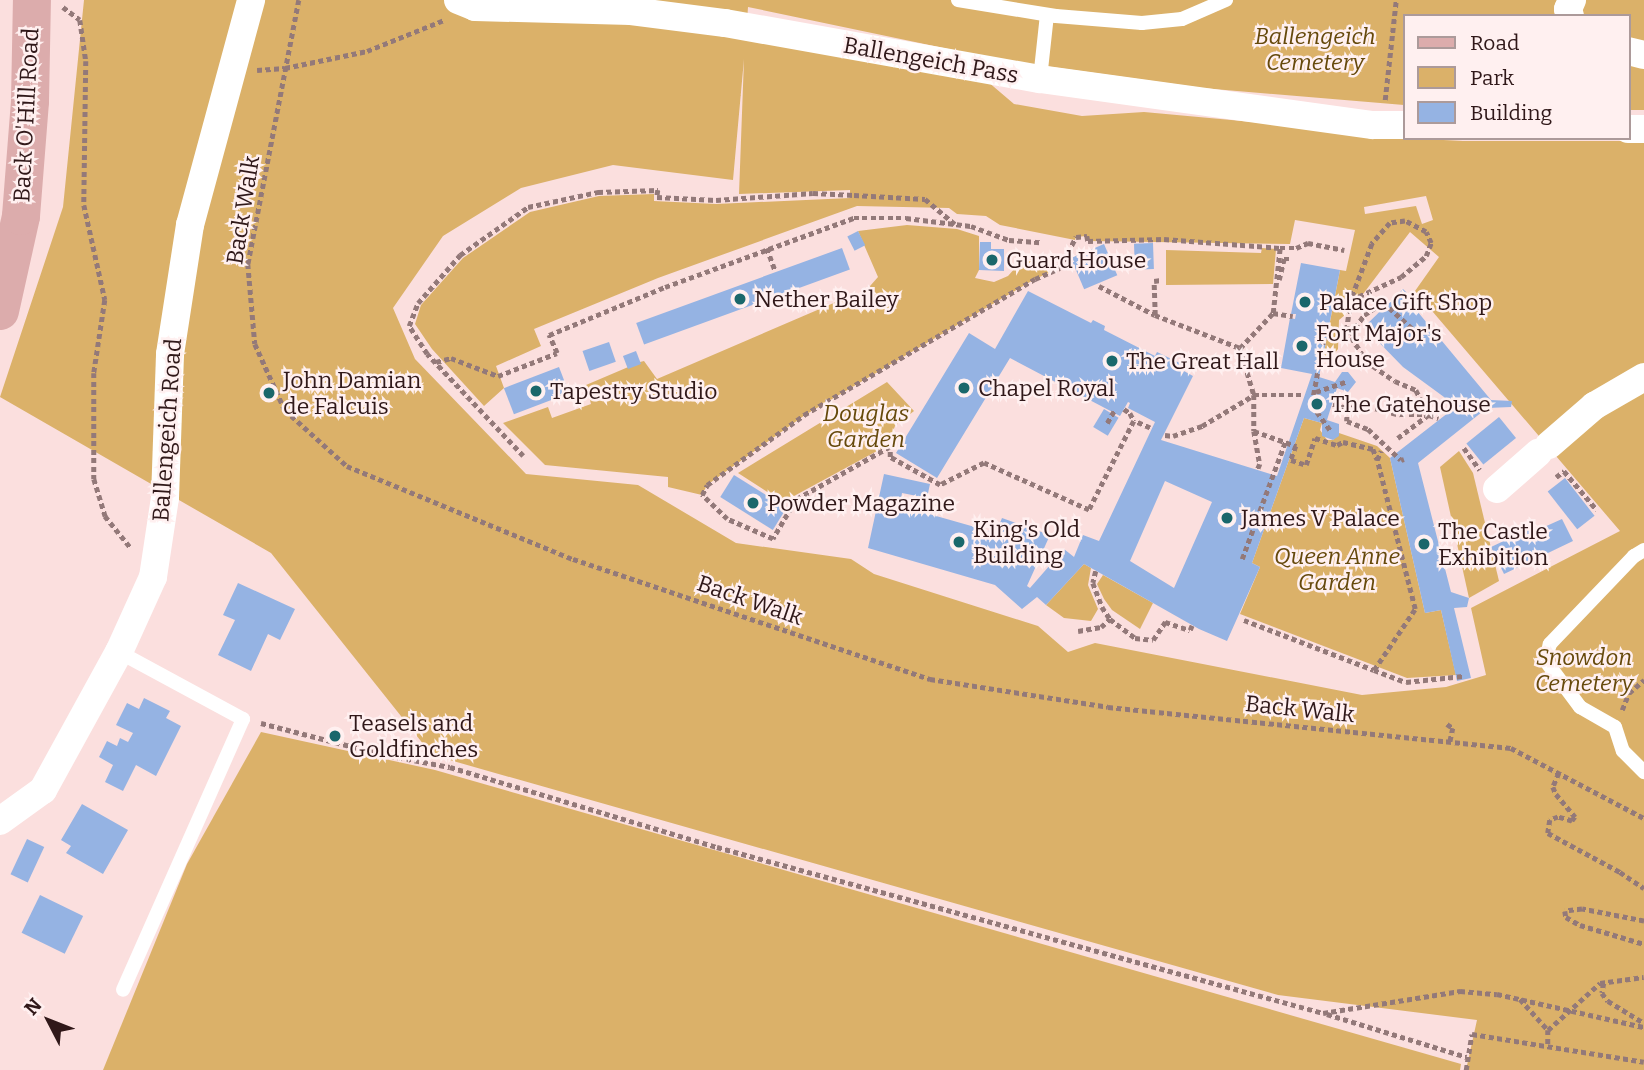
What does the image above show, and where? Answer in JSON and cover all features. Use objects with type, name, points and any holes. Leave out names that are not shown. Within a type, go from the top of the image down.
[{"type":"main road","name":"Back O'Hill Road","points":[[0,311],[21,216],[30,101],[32,0]]},
{"type":"street","name":"Ballengeich Road","points":[[0,821],[43,790],[119,652],[153,577],[165,499],[170,354],[188,238],[251,0]]},
{"type":"street","name":"Ballengeich Pass","points":[[467,4],[631,11],[731,24],[1040,79],[1394,125]]},
{"type":"street","points":[[1488,479],[1544,449],[1594,406],[1644,377]]},
{"type":"lane","points":[[958,0],[1047,15],[1142,23],[1182,19],[1226,0]]},
{"type":"lane","points":[[1040,79],[1047,15]]},
{"type":"lane","points":[[1644,550],[1634,556],[1550,644],[1545,660],[1580,707],[1615,727],[1623,751],[1644,772]]},
{"type":"lane","points":[[119,652],[243,719],[123,990]]},
{"type":"path","points":[[32,0],[62,6],[80,20],[86,61],[84,205],[105,300],[94,373],[94,479],[106,516],[153,577]]},
{"type":"path","name":"Back Walk","points":[[299,0],[248,264],[255,344],[285,410],[346,467],[573,559],[930,679],[1108,707],[1511,748],[1644,818]]},
{"type":"path","points":[[1394,125],[1387,61],[1396,0]]},
{"type":"path","points":[[228,86],[242,86],[257,70],[285,68],[366,51],[467,4]]},
{"type":"path","points":[[523,456],[436,362],[409,326],[418,303],[460,255],[528,207],[544,201],[598,192],[658,190],[657,197],[716,200],[813,193],[925,199],[955,224]]},
{"type":"path","points":[[436,362],[451,358],[498,376],[557,353],[549,335],[767,248],[853,218],[906,218],[971,226],[1009,240],[1040,242]]},
{"type":"path","points":[[1351,300],[1401,277],[1426,256],[1431,243],[1426,232],[1405,221],[1390,223],[1372,244],[1351,300],[1347,330],[1366,360],[1395,381],[1416,390],[1429,415]]},
{"type":"path","points":[[1134,421],[1089,510],[984,463],[940,485],[890,457],[890,447],[796,500],[773,539],[727,519],[702,495],[707,485],[804,415],[1035,279],[1060,268],[1076,237],[1087,236],[1088,241],[1164,239],[1280,248],[1308,243],[1344,250]]},
{"type":"path","points":[[767,248],[775,270]]},
{"type":"path","points":[[1240,348],[1273,313],[1280,248]]},
{"type":"path","points":[[1276,287],[1283,258],[1289,259]]},
{"type":"path","points":[[1155,315],[1154,281],[1161,280]]},
{"type":"path","points":[[1099,286],[1155,315],[1240,348]]},
{"type":"path","points":[[1350,335],[1364,315],[1383,302],[1415,331]]},
{"type":"path","points":[[1273,313],[1293,316]]},
{"type":"path","points":[[1327,323],[1312,405],[1330,430]]},
{"type":"path","points":[[1240,348],[1254,394],[1254,431],[1260,464],[1258,471]]},
{"type":"path","points":[[1316,392],[1345,382]]},
{"type":"path","points":[[1165,435],[1173,436],[1202,426],[1254,394],[1304,395]]},
{"type":"path","points":[[1333,404],[1347,408],[1357,405],[1400,415],[1429,415],[1439,418]]},
{"type":"path","points":[[1347,408],[1347,421],[1368,429],[1404,459]]},
{"type":"path","points":[[1124,409],[1130,412],[1134,421],[1150,428]]},
{"type":"path","points":[[1107,423],[1114,411]]},
{"type":"path","points":[[1398,438],[1429,415]]},
{"type":"path","points":[[1254,431],[1296,446],[1291,460],[1306,465],[1315,438],[1337,445],[1343,442],[1373,449],[1415,609],[1374,670]]},
{"type":"path","points":[[1242,559],[1285,442]]},
{"type":"path","points":[[1464,448],[1488,479]]},
{"type":"path","points":[[1377,460],[1381,451]]},
{"type":"path","points":[[1564,471],[1597,510]]},
{"type":"path","points":[[1096,571],[1093,583],[1110,619],[1135,638],[1153,640],[1165,622],[1191,630],[1192,625]]},
{"type":"path","points":[[1078,631],[1101,627],[1110,619]]},
{"type":"path","points":[[1244,620],[1406,682],[1463,676]]},
{"type":"path","points":[[1615,727],[1629,693],[1644,680]]},
{"type":"path","points":[[243,719],[381,754],[450,767],[717,847],[1322,1013],[1467,1057]]},
{"type":"path","points":[[1447,724],[1453,728],[1450,742]]},
{"type":"path","points":[[1559,774],[1553,787],[1576,817],[1572,821],[1558,817],[1550,820],[1548,833],[1644,888]]},
{"type":"path","points":[[1644,921],[1582,909],[1565,911],[1566,916],[1580,925],[1644,944]]},
{"type":"path","points":[[1548,1030],[1586,994],[1604,983],[1644,977]]},
{"type":"path","points":[[1604,983],[1602,993],[1608,1002],[1644,1025]]},
{"type":"path","points":[[1322,1013],[1460,991],[1520,998],[1644,1025]]},
{"type":"path","points":[[1520,998],[1548,1030],[1548,1046]]},
{"type":"path","points":[[1466,1070],[1472,1034],[1644,1062]]},
{"type":"green space","points":[[84,0],[1644,0],[1644,110],[1630,110],[1630,14],[1402,14],[1402,105],[1202,88],[1001,60],[748,7],[746,37],[987,81],[1014,104],[1082,116],[1144,112],[1402,136],[1402,140],[1644,141],[1644,1070],[1466,1070],[1477,1020],[1278,995],[432,755],[271,553],[0,397],[63,207]],"holes":[[[744,59],[739,194],[850,190],[850,198],[716,204],[654,201],[654,194],[599,196],[530,212],[463,258],[421,305],[415,324],[432,349],[484,406],[504,388],[496,366],[541,346],[534,329],[658,278],[857,206],[949,208],[957,214],[986,216],[1000,225],[1075,240],[1076,237],[1086,236],[1088,241],[1290,244],[1295,220],[1355,230],[1346,271],[1340,270],[1323,358],[1331,358],[1338,349],[1339,320],[1351,310],[1410,232],[1439,257],[1415,291],[1620,531],[1471,608],[1486,675],[1446,687],[1362,695],[1095,643],[1068,652],[1038,626],[874,574],[851,559],[736,543],[638,485],[526,474],[415,359],[393,308],[443,236],[521,188],[613,165],[733,180]],[[1426,196],[1433,220],[1422,224],[1416,206],[1365,214],[1364,207]]]},
{"type":"green space","points":[[907,225],[957,229],[979,236],[979,270],[975,278],[994,282],[1008,276],[1025,257],[1060,268],[1035,279],[805,415],[707,485],[702,495],[668,487],[668,477],[545,465],[503,423],[548,407],[552,418],[591,404],[586,385],[640,362],[644,361],[657,379],[843,299],[863,294],[878,277],[858,231]]},
{"type":"green space","points":[[1262,248],[1276,249],[1273,284],[1166,285],[1166,250],[1261,253]]},
{"type":"green space","name":"Douglas Garden","points":[[887,382],[914,411],[895,426],[888,445],[783,502],[738,473]]},
{"type":"green space","name":"Queen Anne Garden","points":[[1304,418],[1322,423],[1320,430],[1327,440],[1333,440],[1339,433],[1377,446],[1390,458],[1425,613],[1441,610],[1456,675],[1407,678],[1240,614],[1260,567],[1252,563]]},
{"type":"green space","points":[[1459,451],[1473,473],[1499,581],[1469,598],[1440,467]]},
{"type":"green space","points":[[1084,564],[1091,568],[1088,585],[1098,609],[1091,621],[1064,618],[1046,605]]},
{"type":"green space","points":[[1103,575],[1153,603],[1140,629],[1112,610],[1104,599],[1097,584]]},
{"type":"green space","points":[[261,732],[435,770],[1461,1064],[1460,1070],[103,1070],[187,864]]},
{"type":"building","points":[[858,231],[865,245],[855,251],[847,236]]},
{"type":"building","name":"Guard House","points":[[980,242],[991,242],[991,249],[1004,249],[1004,271],[979,270]]},
{"type":"building","points":[[1153,243],[1154,269],[1135,270],[1134,244]]},
{"type":"building","points":[[1104,244],[1117,275],[1084,289],[1071,258]]},
{"type":"building","name":"Nether Bailey","points":[[842,248],[850,270],[644,345],[636,323]]},
{"type":"building","points":[[1301,263],[1340,270],[1319,377],[1335,382],[1342,372],[1348,372],[1356,382],[1348,392],[1337,388],[1327,420],[1339,424],[1339,436],[1333,440],[1322,436],[1322,423],[1304,418],[1252,563],[1260,567],[1227,641],[1199,629],[1084,564],[1046,605],[1037,597],[1022,609],[995,585],[868,548],[884,474],[930,484],[927,498],[902,493],[899,511],[914,514],[915,510],[996,533],[1002,518],[1050,535],[1027,586],[1030,588],[1064,549],[1074,557],[1083,535],[1099,541],[1155,422],[1128,408],[1128,402],[1120,416],[1010,358],[937,478],[896,453],[969,333],[995,349],[1028,291],[1091,323],[1093,320],[1105,326],[1104,330],[1155,356],[1157,352],[1184,365],[1182,370],[1193,376],[1161,440],[1277,476],[1312,374],[1281,368],[1290,318],[1295,319],[1296,314],[1291,314]],"holes":[[[1165,481],[1212,502],[1174,588],[1130,561]]]},
{"type":"building","points":[[1403,289],[1421,307],[1417,311],[1491,400],[1512,401],[1511,407],[1487,408],[1418,463],[1451,592],[1469,598],[1467,607],[1454,608],[1471,678],[1457,681],[1441,610],[1425,613],[1390,458],[1453,409],[1444,397],[1403,367],[1364,327]]},
{"type":"building","points":[[609,342],[616,362],[589,371],[583,351]]},
{"type":"building","points":[[636,351],[641,364],[628,369],[623,356]]},
{"type":"building","points":[[559,367],[569,393],[514,414],[504,388]]},
{"type":"building","points":[[1104,409],[1119,418],[1108,436],[1093,427]]},
{"type":"building","points":[[1499,417],[1516,438],[1483,464],[1466,443]]},
{"type":"building","name":"Powder Magazine","points":[[734,475],[787,508],[773,530],[720,497]]},
{"type":"building","points":[[1565,478],[1595,516],[1577,529],[1548,492]]},
{"type":"building","points":[[1562,519],[1573,541],[1504,574],[1491,547],[1531,528],[1533,532]]},
{"type":"building","points":[[238,583],[295,609],[280,640],[268,634],[251,671],[218,655],[235,620],[223,615]]},
{"type":"building","points":[[144,698],[170,711],[166,718],[181,726],[156,776],[136,765],[123,791],[105,782],[113,765],[99,757],[107,741],[117,746],[120,738],[128,742],[133,733],[116,725],[127,703],[139,709]]},
{"type":"building","points":[[82,804],[128,830],[103,874],[66,853],[71,846],[61,840]]},
{"type":"building","points":[[27,839],[44,847],[28,882],[11,874]]},
{"type":"building","points":[[40,895],[83,916],[65,954],[22,933]]},
{"type":"place","name":"Guard House","points":[[992,260]]},
{"type":"place","name":"Nether Bailey","points":[[740,299]]},
{"type":"place","name":"Palace Gift Shop","points":[[1305,302]]},
{"type":"place","name":"Fort Major's House","points":[[1302,346]]},
{"type":"place","name":"The Great Hall","points":[[1112,361]]},
{"type":"place","name":"Chapel Royal","points":[[964,388]]},
{"type":"place","name":"Tapestry Studio","points":[[536,391]]},
{"type":"place","name":"John Damian de Falcuis","points":[[269,393]]},
{"type":"place","name":"The Gatehouse","points":[[1317,404]]},
{"type":"place","name":"Powder Magazine","points":[[753,503]]},
{"type":"place","name":"James V Palace","points":[[1227,518]]},
{"type":"place","name":"King's Old Building","points":[[959,542]]},
{"type":"place","name":"The Castle Exhibition","points":[[1424,544]]},
{"type":"place","name":"Teasels and Goldfinches","points":[[335,736]]},
{"type":"park label","name":"Ballengeich Cemetery","points":[[1315,49]]},
{"type":"park label","name":"Snowdon Cemetery","points":[[1584,670]]}]
